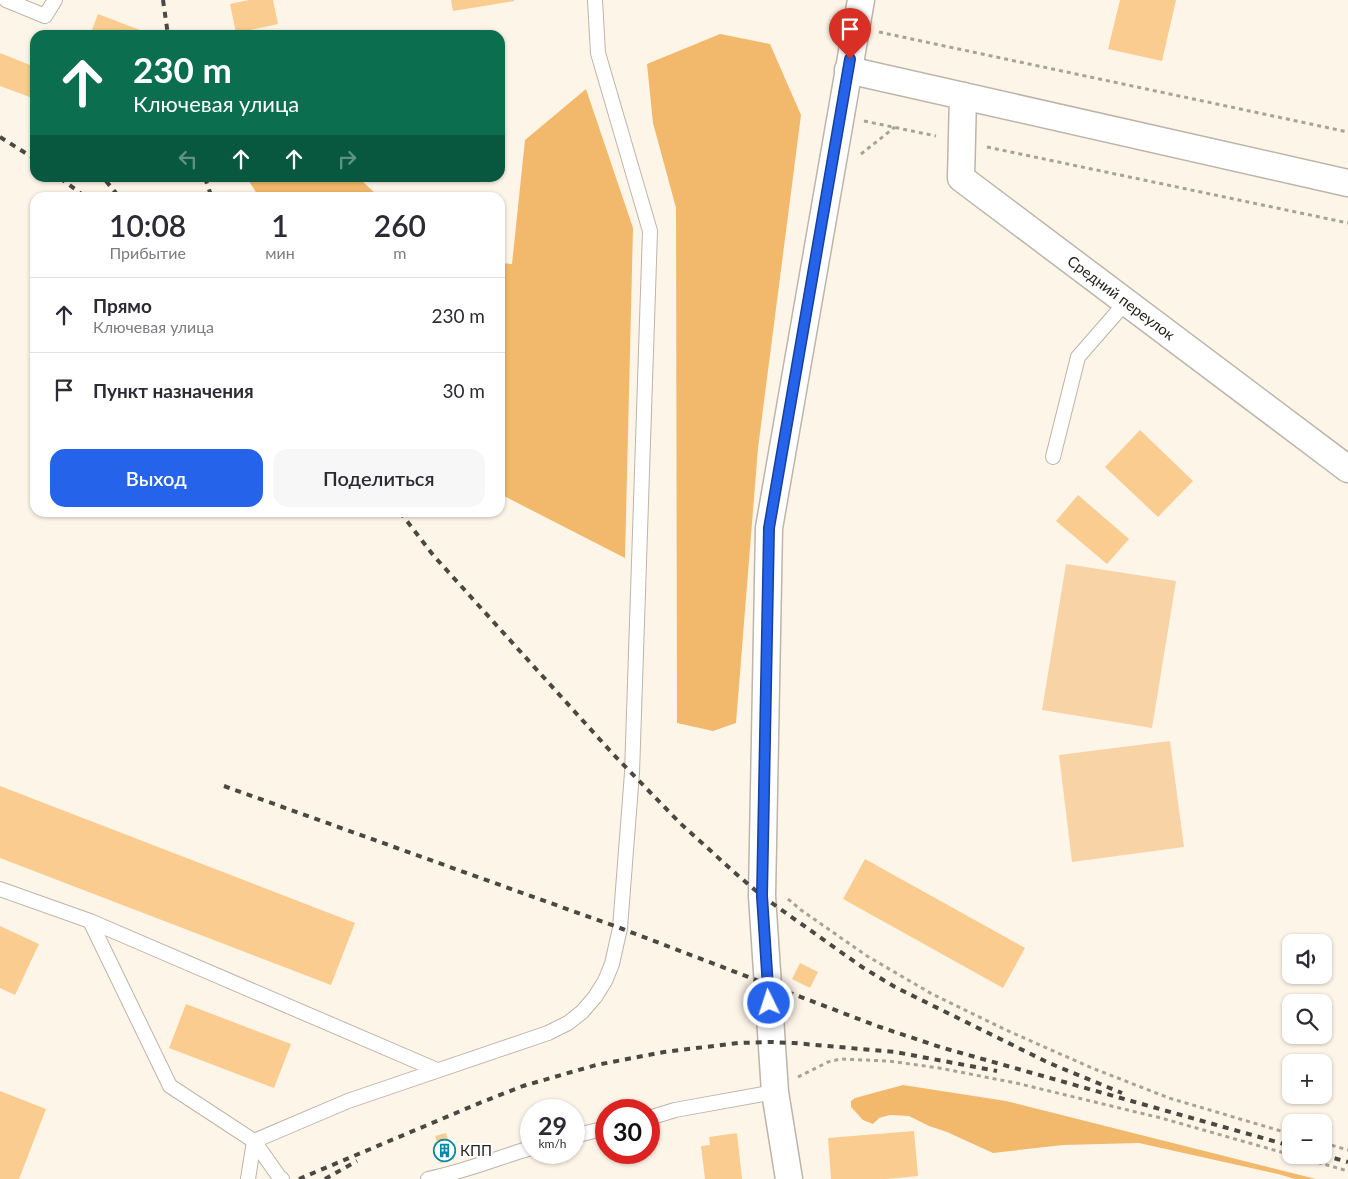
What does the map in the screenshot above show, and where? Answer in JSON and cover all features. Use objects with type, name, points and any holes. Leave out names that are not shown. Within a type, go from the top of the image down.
[{"type":"street","points":[[789,1179],[787,1089],[762,896],[769,528],[860,0]]},
{"type":"street","points":[[848,70],[1348,184]]},
{"type":"street","name":"Средний переулок","points":[[962,96],[961,178],[1348,469]]},
{"type":"lane","points":[[6,0],[45,16],[54,0]]},
{"type":"lane","points":[[254,1141],[348,1101],[548,1034],[568,1023],[582,1012],[595,997],[605,981],[612,964],[620,928],[632,773],[650,231],[598,53],[594,0]]},
{"type":"lane","points":[[1053,457],[1078,357],[1126,302]]},
{"type":"lane","points":[[0,889],[90,921],[437,1070]]},
{"type":"lane","points":[[90,921],[170,1086],[254,1141],[282,1179]]},
{"type":"lane","points":[[660,1115],[684,1108],[787,1089]]},
{"type":"lane","points":[[248,1179],[254,1141]]},
{"type":"lane","points":[[428,1179],[466,1170],[520,1151]]},
{"type":"path","points":[[856,26],[1348,132]]},
{"type":"path","points":[[840,116],[1348,223]]},
{"type":"path","points":[[857,157],[895,128]]},
{"type":"path","points":[[784,904],[784,896],[852,946],[932,994],[1045,1048],[1169,1098],[1282,1131]]},
{"type":"path","points":[[787,1089],[798,1077],[828,1062],[840,1059],[889,1061],[940,1068],[1016,1083],[1161,1118],[1348,1171]]},
{"type":"path","points":[[797,1068],[798,1077]]},
{"type":"path","points":[[1332,1145],[1348,1150]]},
{"type":"shaded area","points":[[720,34],[770,44],[801,115],[758,448],[736,723],[713,731],[677,723],[676,208],[653,123],[647,64]]},
{"type":"shaded area","points":[[586,89],[633,228],[625,558],[505,497],[505,263],[512,264],[525,140]]},
{"type":"shaded area","points":[[250,182],[363,182],[374,192],[256,192]]},
{"type":"shaded area","points":[[1066,564],[1176,581],[1152,728],[1042,710]]},
{"type":"shaded area","points":[[1170,741],[1184,847],[1072,862],[1059,755]]},
{"type":"shaded area","points":[[903,1085],[1006,1101],[1316,1179],[1295,1179],[1139,1143],[1063,1145],[993,1153],[909,1116],[890,1115],[879,1118],[873,1124],[863,1120],[851,1107],[851,1101],[855,1098]]},
{"type":"building","points":[[249,0],[273,0],[278,24],[250,30],[235,30],[230,4]]},
{"type":"building","points":[[451,0],[514,0],[514,1],[453,11]]},
{"type":"building","points":[[1120,0],[1176,0],[1162,61],[1108,49]]},
{"type":"building","points":[[98,14],[140,30],[92,30]]},
{"type":"building","points":[[0,53],[30,65],[30,97],[0,86]]},
{"type":"building","points":[[1140,430],[1193,481],[1158,517],[1105,467]]},
{"type":"building","points":[[1078,495],[1129,539],[1107,564],[1056,521]]},
{"type":"building","points":[[0,786],[355,923],[331,985],[0,858]]},
{"type":"building","points":[[865,859],[1025,948],[1003,988],[843,899]]},
{"type":"building","points":[[0,926],[39,944],[15,995],[0,988]]},
{"type":"building","points":[[800,963],[818,972],[810,988],[792,979]]},
{"type":"building","points":[[186,1004],[291,1044],[274,1088],[169,1048]]},
{"type":"building","points":[[0,1091],[46,1109],[19,1179],[0,1179]]},
{"type":"building","points":[[914,1131],[918,1176],[886,1179],[831,1179],[828,1138]]},
{"type":"building","name":"КПП","points":[[446,1133],[454,1159],[440,1163],[434,1143],[437,1142],[435,1136]]},
{"type":"building","points":[[737,1133],[742,1179],[705,1179],[701,1146],[710,1145],[709,1137]]},
{"type":"railway","points":[[163,0],[167,30]]},
{"type":"railway","points":[[0,137],[30,156]]},
{"type":"railway","points":[[65,182],[79,192]]},
{"type":"railway","points":[[107,182],[115,192]]},
{"type":"railway","points":[[206,182],[210,192]]},
{"type":"railway","points":[[404,517],[433,555],[613,754],[680,823],[762,896],[862,967],[895,987],[1049,1063],[1122,1093]]},
{"type":"railway","points":[[224,786],[620,928],[877,1026],[940,1047],[1282,1143]]},
{"type":"railway","points":[[299,1179],[523,1086],[596,1065],[664,1052],[738,1043],[794,1043],[895,1052],[997,1071]]},
{"type":"railway","points":[[1332,1158],[1348,1162]]},
{"type":"railway","points":[[325,1179],[357,1161]]},
{"type":"place","name":"КПП","points":[[444,1151]]},
{"type":"route","points":[[769,1003],[762,896],[769,528],[850,59]]}]
